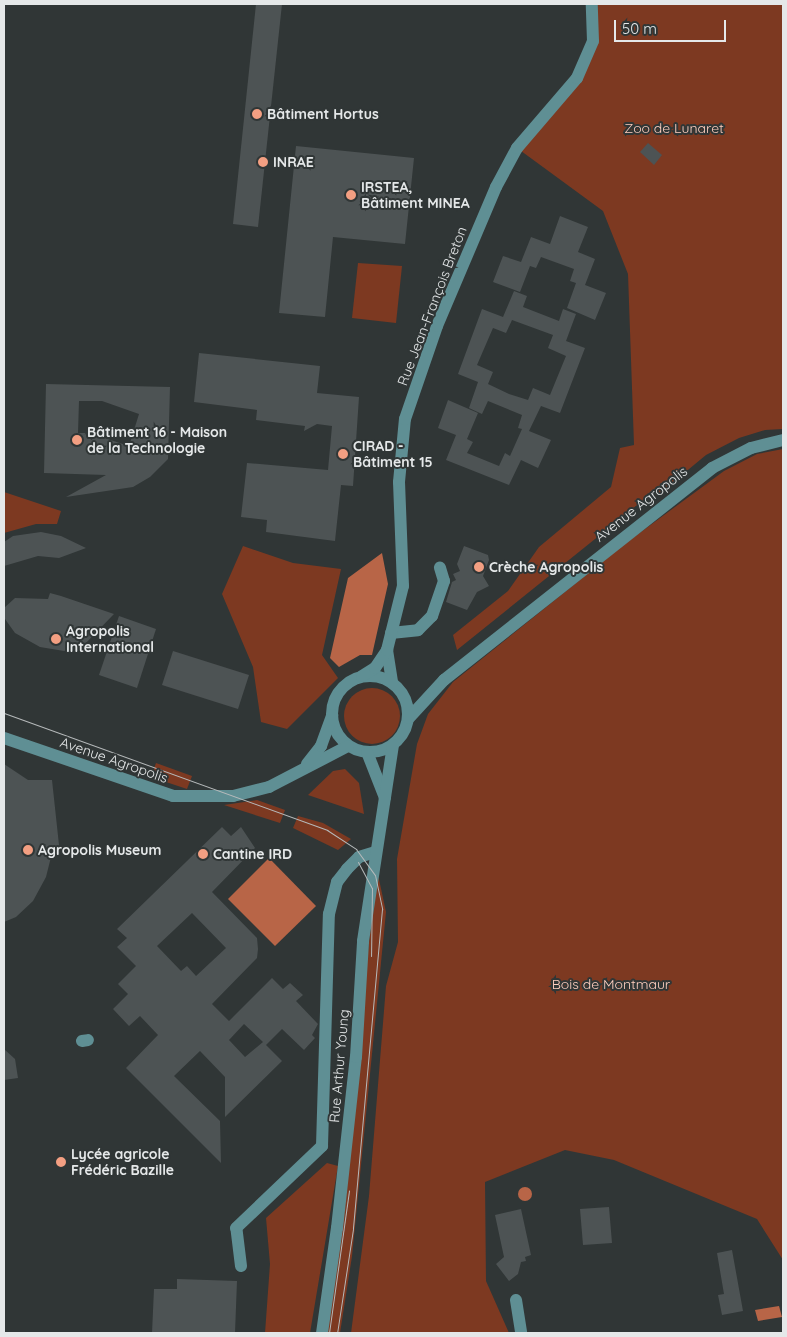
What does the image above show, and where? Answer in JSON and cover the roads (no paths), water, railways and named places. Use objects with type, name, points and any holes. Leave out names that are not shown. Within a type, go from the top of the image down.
[{"type":"street","name":"Rue Jean-François Breton","points":[[362,676],[375,668],[387,650],[403,586],[399,482],[405,419],[437,326],[496,187],[517,148],[577,78],[593,41],[592,4]]},
{"type":"street","name":"Avenue Agropolis","points":[[408,718],[436,688],[712,468],[751,448],[783,440]]},
{"type":"street","points":[[391,633],[418,630],[432,616],[444,581],[440,568]]},
{"type":"street","name":"Rue Jean-François Breton","points":[[387,650],[392,682]]},
{"type":"street","points":[[362,676],[380,676],[392,682],[405,696],[408,718],[404,733],[394,745],[384,750],[366,752],[348,746],[337,735],[332,715],[340,690],[362,676]]},
{"type":"street","name":"Avenue Agropolis","points":[[405,696],[436,688]]},
{"type":"street","name":"Avenue Agropolis","points":[[303,770],[321,746],[332,715]]},
{"type":"street","name":"Avenue Agropolis","points":[[4,738],[173,796],[234,796],[269,787],[348,746]]},
{"type":"street","name":"Rue Arthur Young","points":[[322,1333],[343,1179],[356,1057],[363,941],[375,852],[386,801],[394,745]]},
{"type":"street","points":[[366,752],[386,801]]},
{"type":"street","points":[[241,1266],[236,1228],[322,1146],[329,914],[338,882],[347,869],[359,857],[375,852]]},
{"type":"street","points":[[516,1300],[521,1333]]},
{"type":"tram line","points":[[4,713],[327,830],[356,849],[375,875],[382,909],[353,1229],[337,1333]]},
{"type":"tram line","points":[[358,862],[372,888],[371,956]]},
{"type":"tram line","points":[[329,1333],[349,1190]]},
{"type":"place","name":"Bâtiment Hortus","points":[[257,114]]},
{"type":"place","name":"INRAE","points":[[263,162]]},
{"type":"place","name":"IRSTEA, Bâtiment MINEA","points":[[351,195]]},
{"type":"place","name":"Bâtiment 16 - Maison de la Technologie","points":[[77,440]]},
{"type":"place","name":"CIRAD - Bâtiment 15","points":[[343,454]]},
{"type":"place","name":"Crèche Agropolis","points":[[479,567]]},
{"type":"place","name":"Agropolis International","points":[[56,639]]},
{"type":"place","name":"Agropolis Museum","points":[[28,850]]},
{"type":"place","name":"Cantine IRD","points":[[203,854]]},
{"type":"place","name":"Lycée agricole Frédéric Bazille","points":[[61,1162]]},
{"type":"park label","name":"Zoo de Lunaret","points":[[674,128]]},
{"type":"park label","name":"Bois de Montmaur","points":[[611,984]]}]
